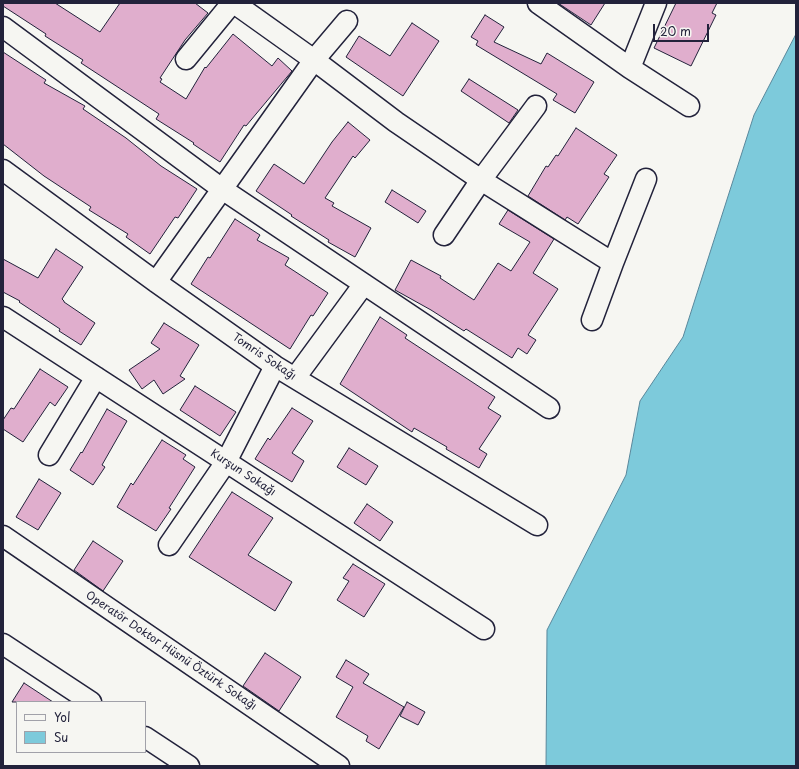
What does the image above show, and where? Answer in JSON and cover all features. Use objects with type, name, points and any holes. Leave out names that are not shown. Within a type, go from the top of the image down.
[{"type":"street","points":[[186,59],[233,3],[314,60],[396,122],[481,180],[613,263]]},
{"type":"street","points":[[538,3],[630,68],[689,106]]},
{"type":"street","points":[[630,68],[656,3]]},
{"type":"street","points":[[156,282],[314,60],[347,20]]},
{"type":"street","points":[[3,27],[222,189],[549,408]]},
{"type":"street","points":[[444,235],[481,180],[536,106]]},
{"type":"street","name":"Tomris Sokağı","points":[[3,170],[156,282],[276,366],[537,525]]},
{"type":"street","points":[[592,320],[646,179]]},
{"type":"street","points":[[295,378],[364,284]]},
{"type":"street","name":"Kurşun Sokağı","points":[[3,317],[484,629]]},
{"type":"street","points":[[169,545],[226,462],[276,366]]},
{"type":"street","points":[[49,455],[96,377]]},
{"type":"street","name":"Operatör Doktor Hüsnü Öztürk Sokağı","points":[[3,536],[339,766]]},
{"type":"street","points":[[3,644],[89,701]]},
{"type":"street","points":[[146,738],[189,766]]},
{"type":"water","points":[[796,34],[796,766],[546,766],[547,630],[626,475],[640,401],[683,337],[754,115]]},
{"type":"building","points":[[3,3],[55,3],[100,32],[120,3],[195,3],[208,13],[185,40],[160,78],[162,79],[160,82],[186,99],[205,67],[206,68],[233,34],[272,66],[278,58],[292,71],[246,126],[244,125],[220,162],[193,144],[194,143],[156,119],[159,114],[81,63],[83,60],[45,36],[46,34],[3,6]]},
{"type":"building","points":[[558,3],[605,3],[591,25]]},
{"type":"building","points":[[676,3],[717,3],[712,13],[716,15],[691,66],[654,48]]},
{"type":"building","points":[[485,15],[504,27],[494,42],[541,64],[547,53],[594,82],[575,113],[553,100],[557,94],[476,45],[478,41],[471,37]]},
{"type":"building","points":[[412,23],[439,41],[403,96],[346,57],[359,36],[390,56]]},
{"type":"building","points":[[3,52],[46,80],[44,83],[85,106],[83,109],[126,138],[161,166],[197,189],[178,218],[175,217],[150,254],[126,237],[128,234],[89,210],[91,207],[44,176],[3,144]]},
{"type":"building","points":[[469,79],[518,110],[509,123],[461,91]]},
{"type":"building","points":[[348,122],[370,140],[355,158],[353,156],[325,198],[334,203],[332,206],[371,228],[355,257],[328,242],[329,240],[291,216],[292,215],[256,191],[274,164],[304,184],[332,142]]},
{"type":"building","points":[[576,128],[617,155],[604,174],[609,177],[578,224],[567,217],[565,220],[528,196],[546,166],[548,167],[556,155],[558,156]]},
{"type":"building","points":[[392,190],[426,211],[418,223],[385,202]]},
{"type":"building","points":[[508,210],[554,239],[533,273],[558,289],[528,335],[536,340],[527,354],[518,348],[512,358],[466,329],[464,331],[395,290],[411,260],[441,276],[440,278],[474,300],[498,263],[511,271],[530,242],[499,224]]},
{"type":"building","points":[[235,219],[260,235],[257,240],[289,258],[285,265],[328,293],[313,316],[311,315],[290,349],[191,284]]},
{"type":"building","points":[[56,249],[83,267],[62,299],[64,302],[95,323],[81,345],[59,331],[60,329],[19,302],[20,301],[3,292],[3,259],[38,278]]},
{"type":"building","points":[[380,317],[407,335],[405,338],[495,397],[488,408],[501,416],[479,449],[487,454],[479,468],[414,428],[412,432],[340,384]]},
{"type":"building","points":[[164,323],[199,345],[180,376],[185,379],[163,394],[154,380],[142,389],[129,370],[160,349],[151,343]]},
{"type":"building","points":[[40,369],[68,387],[55,406],[50,402],[23,442],[3,429],[3,420],[11,408],[14,409]]},
{"type":"building","points":[[195,386],[236,412],[220,436],[180,410]]},
{"type":"building","points":[[292,408],[313,421],[292,453],[304,461],[292,482],[255,459],[268,438],[270,440]]},
{"type":"building","points":[[107,409],[127,421],[102,465],[105,467],[93,485],[70,470],[81,452],[82,453]]},
{"type":"building","points":[[162,440],[186,455],[183,459],[195,467],[169,508],[171,509],[156,531],[117,507],[131,483],[133,485]]},
{"type":"building","points":[[349,448],[378,466],[366,485],[337,467]]},
{"type":"building","points":[[39,479],[61,493],[38,530],[16,517]]},
{"type":"building","points":[[232,492],[273,518],[248,555],[292,582],[275,611],[189,557]]},
{"type":"building","points":[[367,504],[393,522],[380,541],[354,523]]},
{"type":"building","points":[[93,541],[123,561],[103,591],[74,570]]},
{"type":"building","points":[[353,564],[385,584],[364,617],[337,600],[349,581],[343,578]]},
{"type":"building","points":[[265,653],[301,677],[279,711],[243,686]]},
{"type":"building","points":[[346,660],[369,674],[363,683],[404,707],[379,749],[366,741],[368,736],[336,717],[353,687],[336,677]]},
{"type":"building","points":[[24,683],[51,701],[16,701],[12,702]]},
{"type":"building","points":[[407,702],[425,712],[418,725],[400,716]]}]
